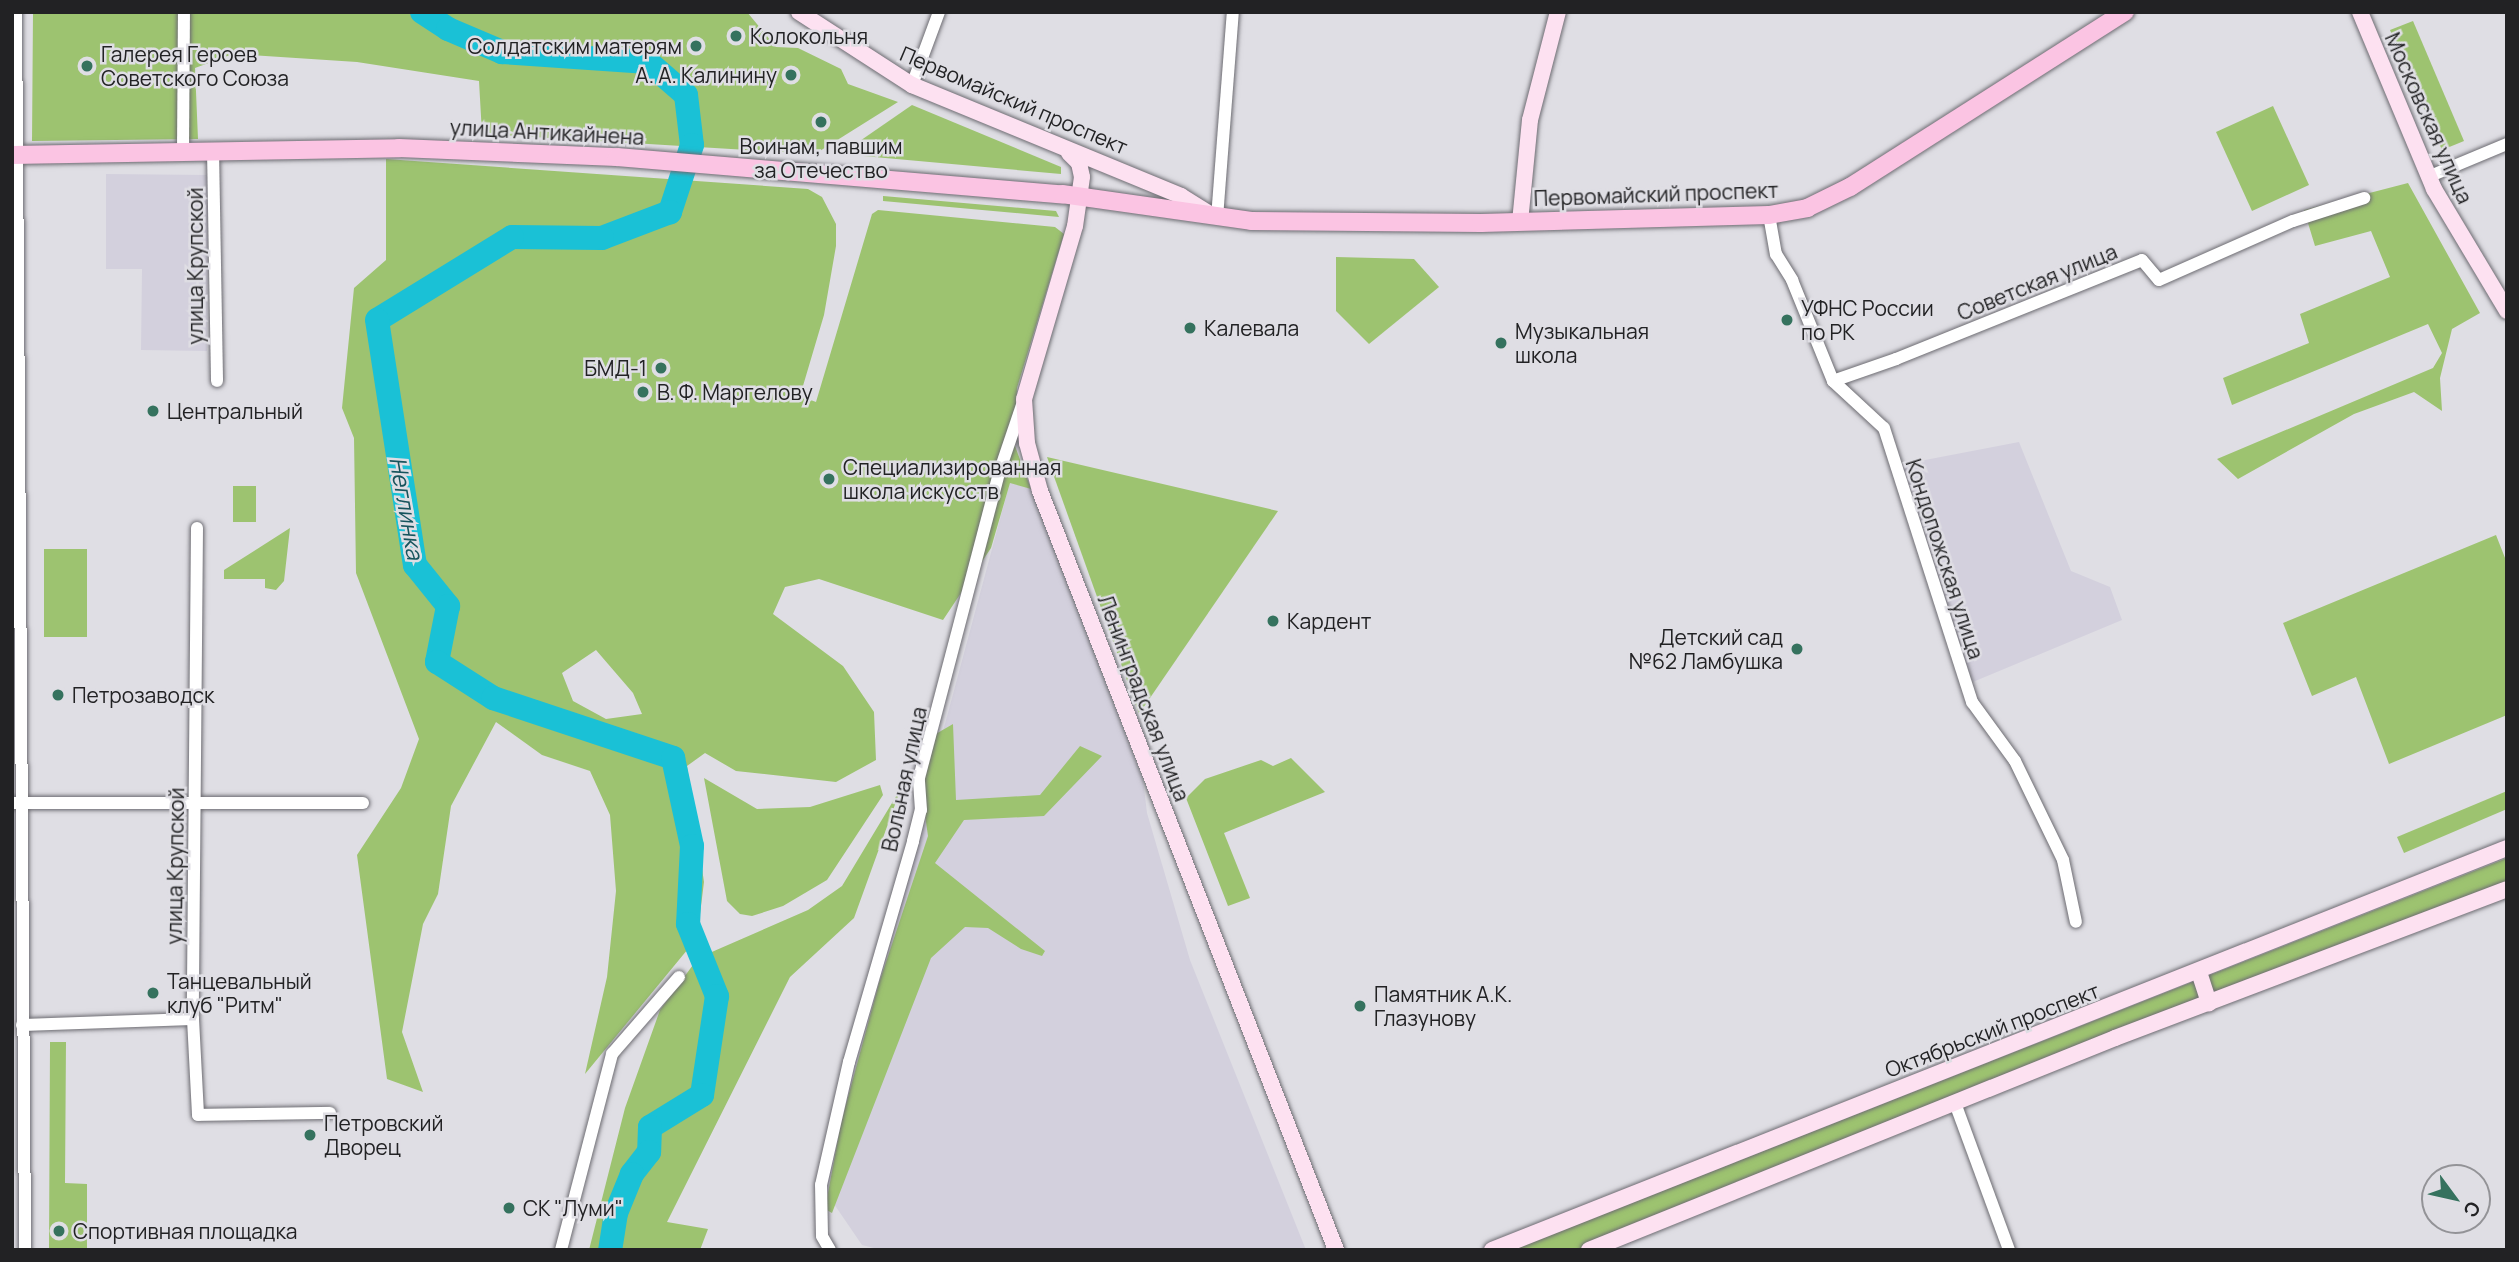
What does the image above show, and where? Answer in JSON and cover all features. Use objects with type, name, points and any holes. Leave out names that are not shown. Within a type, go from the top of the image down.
[{"type":"main road","name":"Первомайский проспект","points":[[799,12],[912,85],[1069,153],[1181,196],[1217,218]]},
{"type":"main road","points":[[1520,222],[1530,120],[1558,12]]},
{"type":"main road","name":"Первомайский проспект","points":[[1079,197],[1217,218],[1333,223],[1520,222],[1769,215],[1807,208],[1850,187],[2125,12]]},
{"type":"main road","name":"Московская улица","points":[[2360,12],[2428,177],[2507,311]]},
{"type":"main road","name":"улица Антикайнена","points":[[15,155],[399,148],[617,157],[744,166],[1079,197]]},
{"type":"main road","name":"Ленинградская улица","points":[[1069,153],[1082,171],[1075,226],[1024,399],[1027,443],[1040,491],[1336,1250]]},
{"type":"main road","name":"Октябрьский проспект","points":[[1492,1250],[2507,848]]},
{"type":"main road","points":[[1589,1250],[2209,1003],[2507,889]]},
{"type":"main road","points":[[2199,972],[2209,1003]]},
{"type":"street","points":[[16,12],[16,803],[25,1250]]},
{"type":"street","points":[[183,151],[184,12]]},
{"type":"street","points":[[912,85],[939,12]]},
{"type":"street","points":[[1217,218],[1233,12]]},
{"type":"street","points":[[2428,177],[2507,144]]},
{"type":"street","name":"улица Крупской","points":[[213,150],[218,381]]},
{"type":"street","name":"Советская улица","points":[[1833,380],[1896,359],[2142,260],[2159,279],[2293,221],[2364,198]]},
{"type":"street","name":"Кондопожская улица","points":[[1769,215],[1776,254],[1792,280],[1833,380],[1884,428],[1972,702],[2015,761],[2063,860],[2076,922]]},
{"type":"street","name":"Вольная улица","points":[[830,1250],[822,1236],[818,1212],[821,1185],[845,1076],[913,841],[921,810],[919,778],[999,473],[1024,399]]},
{"type":"street","name":"улица Крупской","points":[[197,528],[193,1019],[198,1115],[330,1114]]},
{"type":"street","points":[[16,803],[363,803]]},
{"type":"street","points":[[561,1250],[612,1054],[679,977]]},
{"type":"street","points":[[22,1025],[193,1019]]},
{"type":"street","points":[[1955,1103],[2009,1250]]},
{"type":"shaded area","points":[[106,174],[208,175],[207,351],[141,350],[142,269],[106,269]]},
{"type":"shaded area","points":[[2019,442],[2071,571],[2110,587],[2122,620],[1968,684],[1899,465]]},
{"type":"shaded area","points":[[1010,482],[1031,489],[1143,780],[1147,813],[1190,960],[1306,1250],[882,1250],[862,1245],[821,1185]]},
{"type":"green space","points":[[33,12],[747,12],[776,47],[798,48],[841,69],[848,84],[898,102],[815,154],[482,134],[479,81],[357,62],[233,54],[195,68],[198,139],[32,141]]},
{"type":"green space","points":[[2413,21],[2464,141],[2442,150],[2390,30]]},
{"type":"green space","points":[[912,105],[1061,167],[1061,174],[841,154]]},
{"type":"green space","points":[[2273,106],[2309,185],[2252,211],[2216,132]]},
{"type":"green space","points":[[386,159],[808,189],[822,197],[836,224],[836,246],[824,315],[800,396],[816,402],[872,214],[878,210],[1055,227],[1064,234],[1017,388],[1015,446],[1031,489],[1010,483],[991,548],[943,620],[819,579],[785,587],[773,614],[843,666],[874,712],[876,760],[836,782],[736,771],[705,753],[687,766],[704,882],[697,938],[585,1074],[607,977],[616,891],[610,815],[590,771],[542,755],[496,722],[451,806],[438,894],[423,924],[402,1032],[423,1092],[387,1079],[357,855],[401,788],[419,739],[356,573],[354,438],[342,408],[354,288],[386,260]],"holes":[[[596,650],[633,693],[642,714],[606,719],[573,701],[562,673]]]},
{"type":"green space","points":[[2408,183],[2480,313],[2452,329],[2440,378],[2442,411],[2414,392],[2354,414],[2238,479],[2217,459],[2433,368],[2442,353],[2428,324],[2232,405],[2223,378],[2309,343],[2300,314],[2390,277],[2371,231],[2315,246],[2304,210]]},
{"type":"green space","points":[[883,196],[1056,211],[1059,217],[883,201]]},
{"type":"green space","points":[[1336,257],[1414,259],[1439,287],[1369,344],[1336,311]]},
{"type":"green space","points":[[1047,457],[1278,511],[1139,714]]},
{"type":"green space","points":[[233,486],[256,486],[256,522],[233,522]]},
{"type":"green space","points":[[290,528],[284,581],[276,590],[265,588],[265,579],[224,579],[224,570]]},
{"type":"green space","points":[[2496,535],[2507,563],[2507,715],[2389,764],[2356,677],[2312,696],[2283,623]]},
{"type":"green space","points":[[44,549],[87,549],[87,637],[44,637]]},
{"type":"green space","points":[[953,724],[956,800],[1040,795],[1080,746],[1102,756],[1044,816],[964,820],[935,863],[1045,951],[1042,956],[1021,949],[988,928],[965,927],[931,958],[832,1213],[825,1209],[841,1123],[879,983],[928,836],[920,780],[934,735]]},
{"type":"green space","points":[[1291,758],[1325,792],[1224,833],[1250,898],[1228,906],[1186,798],[1205,779],[1261,760],[1273,766]]},
{"type":"green space","points":[[704,778],[757,809],[810,807],[880,785],[883,795],[827,880],[783,906],[752,916],[740,914],[727,901]]},
{"type":"green space","points":[[901,788],[854,918],[790,977],[667,1222],[708,1229],[700,1250],[589,1250],[625,1108],[660,1010],[698,958],[808,910],[842,886]]},
{"type":"green space","points":[[2507,791],[2507,809],[2404,853],[2397,837]]},
{"type":"green space","points":[[2507,858],[2507,883],[2305,966],[1577,1250],[1512,1250]]},
{"type":"green space","points":[[50,1042],[66,1042],[65,1183],[87,1184],[87,1250],[49,1250]]},
{"type":"waterway","name":"Неглинка","points":[[422,12],[448,29],[502,52],[648,62],[686,95],[692,145],[670,212],[602,238],[512,237],[377,320],[415,565],[448,606],[437,662],[493,698],[673,758],[692,846],[688,924],[717,996],[702,1095],[650,1127],[649,1152],[632,1174],[616,1213],[610,1250]]},
{"type":"place","name":"Колокольня","points":[[736,36]]},
{"type":"place","name":"Солдатским матерям","points":[[696,46]]},
{"type":"place","name":"Галерея Героев Советского Союза","points":[[87,66]]},
{"type":"place","name":"А. А. Калинину","points":[[791,75]]},
{"type":"place","name":"Воинам, павшим за Отечество","points":[[821,122]]},
{"type":"place","name":"УФНС России по РК","points":[[1787,320]]},
{"type":"place","name":"Калевала","points":[[1190,328]]},
{"type":"place","name":"Музыкальная школа","points":[[1501,343]]},
{"type":"place","name":"БМД-1","points":[[661,368]]},
{"type":"place","name":"В. Ф. Маргелову","points":[[643,392]]},
{"type":"place","name":"Центральный","points":[[153,411]]},
{"type":"place","name":"Специализированная школа искусств","points":[[829,479]]},
{"type":"place","name":"Кардент","points":[[1273,621]]},
{"type":"place","name":"Детский сад №62 Ламбушка","points":[[1797,649]]},
{"type":"place","name":"Петрозаводск","points":[[58,695]]},
{"type":"place","name":"Танцевальный клуб \"Ритм\"","points":[[153,993]]},
{"type":"place","name":"Памятник А.К. Глазунову","points":[[1360,1006]]},
{"type":"place","name":"Петровский Дворец","points":[[310,1135]]},
{"type":"place","name":"СК \"Луми\"","points":[[509,1208]]},
{"type":"place","name":"Спортивная площадка","points":[[59,1231]]}]
